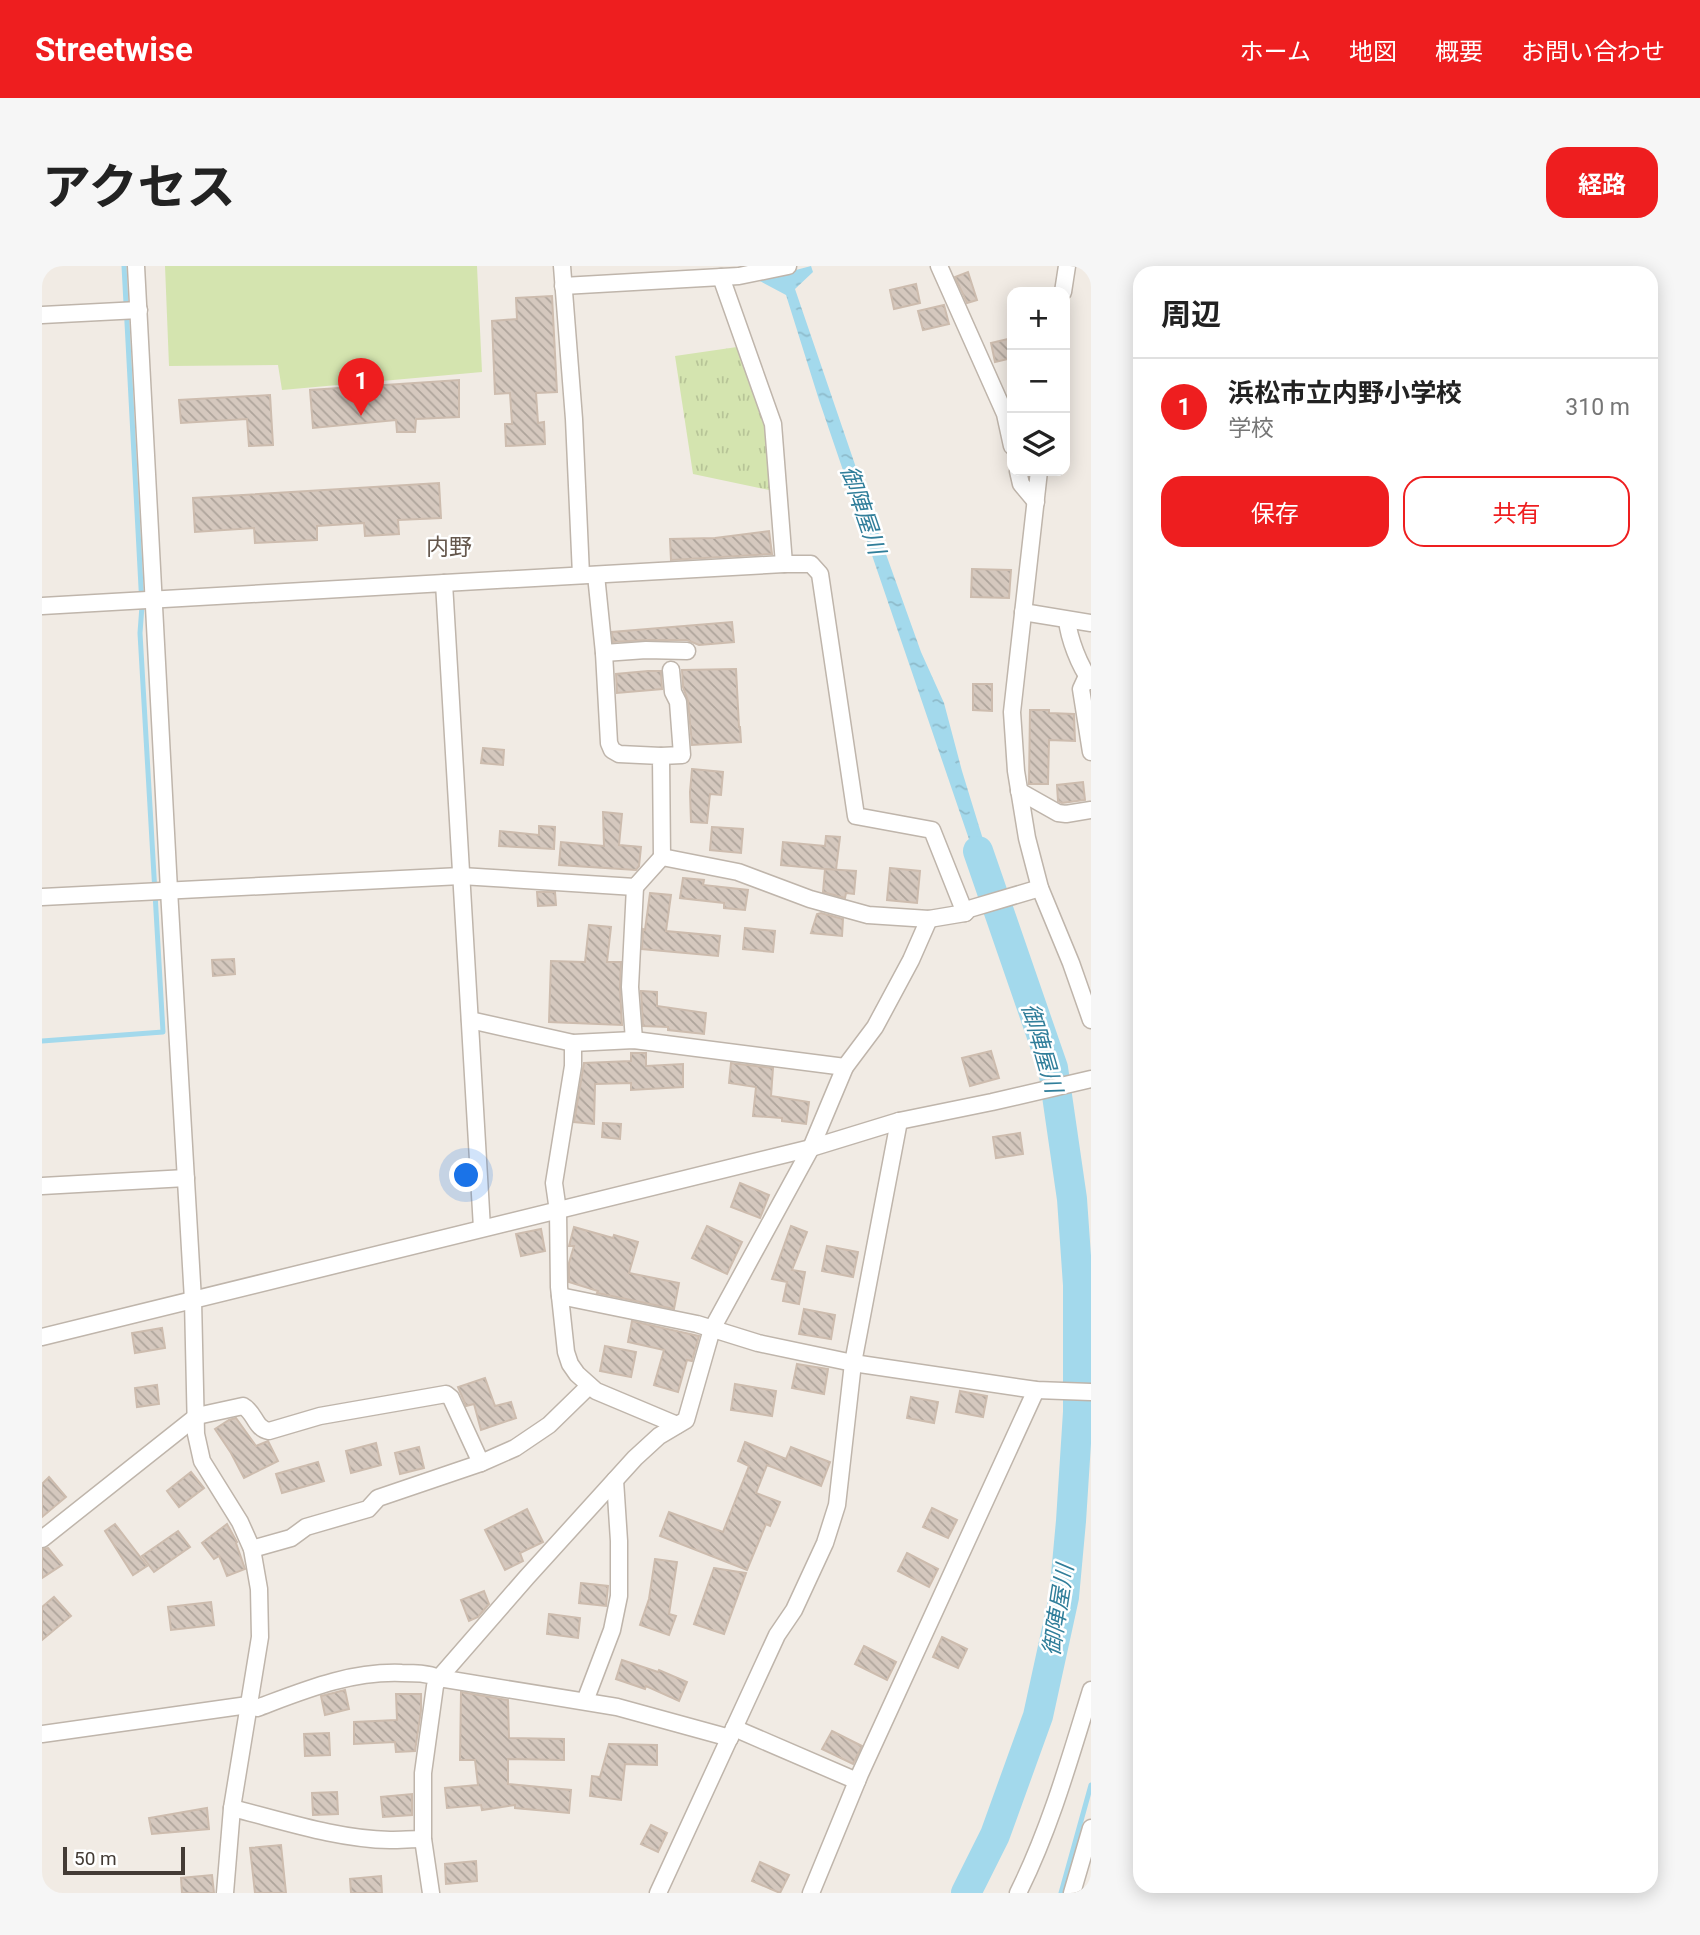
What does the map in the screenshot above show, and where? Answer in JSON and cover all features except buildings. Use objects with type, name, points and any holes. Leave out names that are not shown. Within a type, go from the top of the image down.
[{"type":"street","points":[[136,266],[131,310],[145,600],[161,891],[186,1178],[193,1300],[196,1434],[202,1461],[240,1522],[252,1549],[259,1589],[261,1627],[232,1808],[225,1893]]},
{"type":"street","points":[[562,266],[588,575],[604,653],[610,747],[619,754],[682,755],[678,702],[673,692],[671,670]]},
{"type":"street","points":[[563,286],[721,277],[788,266]]},
{"type":"street","points":[[939,266],[1007,423]]},
{"type":"street","points":[[1064,287],[1067,266]]},
{"type":"street","points":[[721,277],[773,424],[784,564]]},
{"type":"street","points":[[42,315],[131,310]]},
{"type":"street","points":[[1019,476],[1021,484],[1036,502]]},
{"type":"street","points":[[1039,476],[1012,712],[1034,890],[1071,963],[1091,1020]]},
{"type":"street","points":[[42,606],[811,564],[820,574],[856,816],[932,830],[967,911]]},
{"type":"street","points":[[444,583],[482,1228]]},
{"type":"street","points":[[1023,612],[1091,623]]},
{"type":"street","points":[[1068,620],[1069,632],[1089,678],[1081,689],[1091,752]]},
{"type":"street","points":[[604,653],[687,651]]},
{"type":"street","points":[[634,1040],[630,987],[635,887],[662,857],[661,756]]},
{"type":"street","points":[[1020,791],[1058,813],[1091,810]]},
{"type":"street","points":[[662,857],[738,872],[810,899],[869,915],[929,919],[967,911],[1034,890]]},
{"type":"street","points":[[42,897],[461,876],[635,887]]},
{"type":"street","points":[[430,1893],[423,1839],[423,1773],[435,1686],[439,1678],[635,1458],[659,1436],[686,1420],[712,1329],[811,1147],[845,1067],[875,1027],[911,960],[929,919]]},
{"type":"street","points":[[470,1020],[573,1043],[634,1040],[845,1067]]},
{"type":"street","points":[[573,1043],[573,1066],[554,1184],[558,1210],[560,1296],[566,1352],[570,1364],[596,1391],[677,1425]]},
{"type":"street","points":[[42,1337],[811,1147],[900,1121],[1089,1080]]},
{"type":"street","points":[[658,1893],[777,1635],[793,1610],[825,1543],[837,1505],[853,1363],[900,1121]]},
{"type":"street","points":[[42,1186],[186,1178]]},
{"type":"street","points":[[560,1296],[645,1313],[758,1343],[853,1363],[1044,1391],[1091,1392]]},
{"type":"street","points":[[252,1549],[290,1538],[306,1527],[368,1509],[378,1498],[481,1463],[515,1448],[541,1431],[589,1386]]},
{"type":"street","points":[[811,1893],[857,1781],[1044,1391]]},
{"type":"street","points":[[42,1539],[197,1416],[243,1406],[248,1408],[260,1428],[269,1431],[320,1416],[446,1394],[451,1398],[481,1463]]},
{"type":"street","points":[[585,1701],[612,1630],[620,1596],[615,1480]]},
{"type":"street","points":[[42,1734],[248,1705],[257,1708],[318,1685],[366,1674],[428,1674],[585,1701],[732,1733],[857,1781]]},
{"type":"street","points":[[1018,1893],[1058,1794],[1091,1690]]},
{"type":"street","points":[[232,1808],[299,1826],[348,1835],[388,1840],[423,1839]]},
{"type":"street","points":[[1072,1893],[1091,1828]]},
{"type":"green space","points":[[165,266],[477,266],[482,372],[282,390],[278,365],[169,366]]},
{"type":"green space","points":[[737,347],[772,420],[778,492],[693,474],[675,356]]},
{"type":"water","points":[[811,266],[813,272],[795,289],[921,652],[944,703],[997,885],[987,892],[819,400],[786,295],[758,280]]},
{"type":"waterway","points":[[42,1041],[163,1032],[140,633],[142,606],[124,266]]},
{"type":"waterway","name":"御陣屋川","points":[[966,1893],[995,1835],[1038,1716],[1064,1597],[1078,1412],[1078,1285],[1072,1199],[1053,1068],[978,851]]},
{"type":"waterway","points":[[1061,1893],[1091,1785]]},
{"type":"place","name":"浜松市立内野小学校","points":[[361,416]]},
{"type":"district","name":"内野","points":[[449,547]]}]
